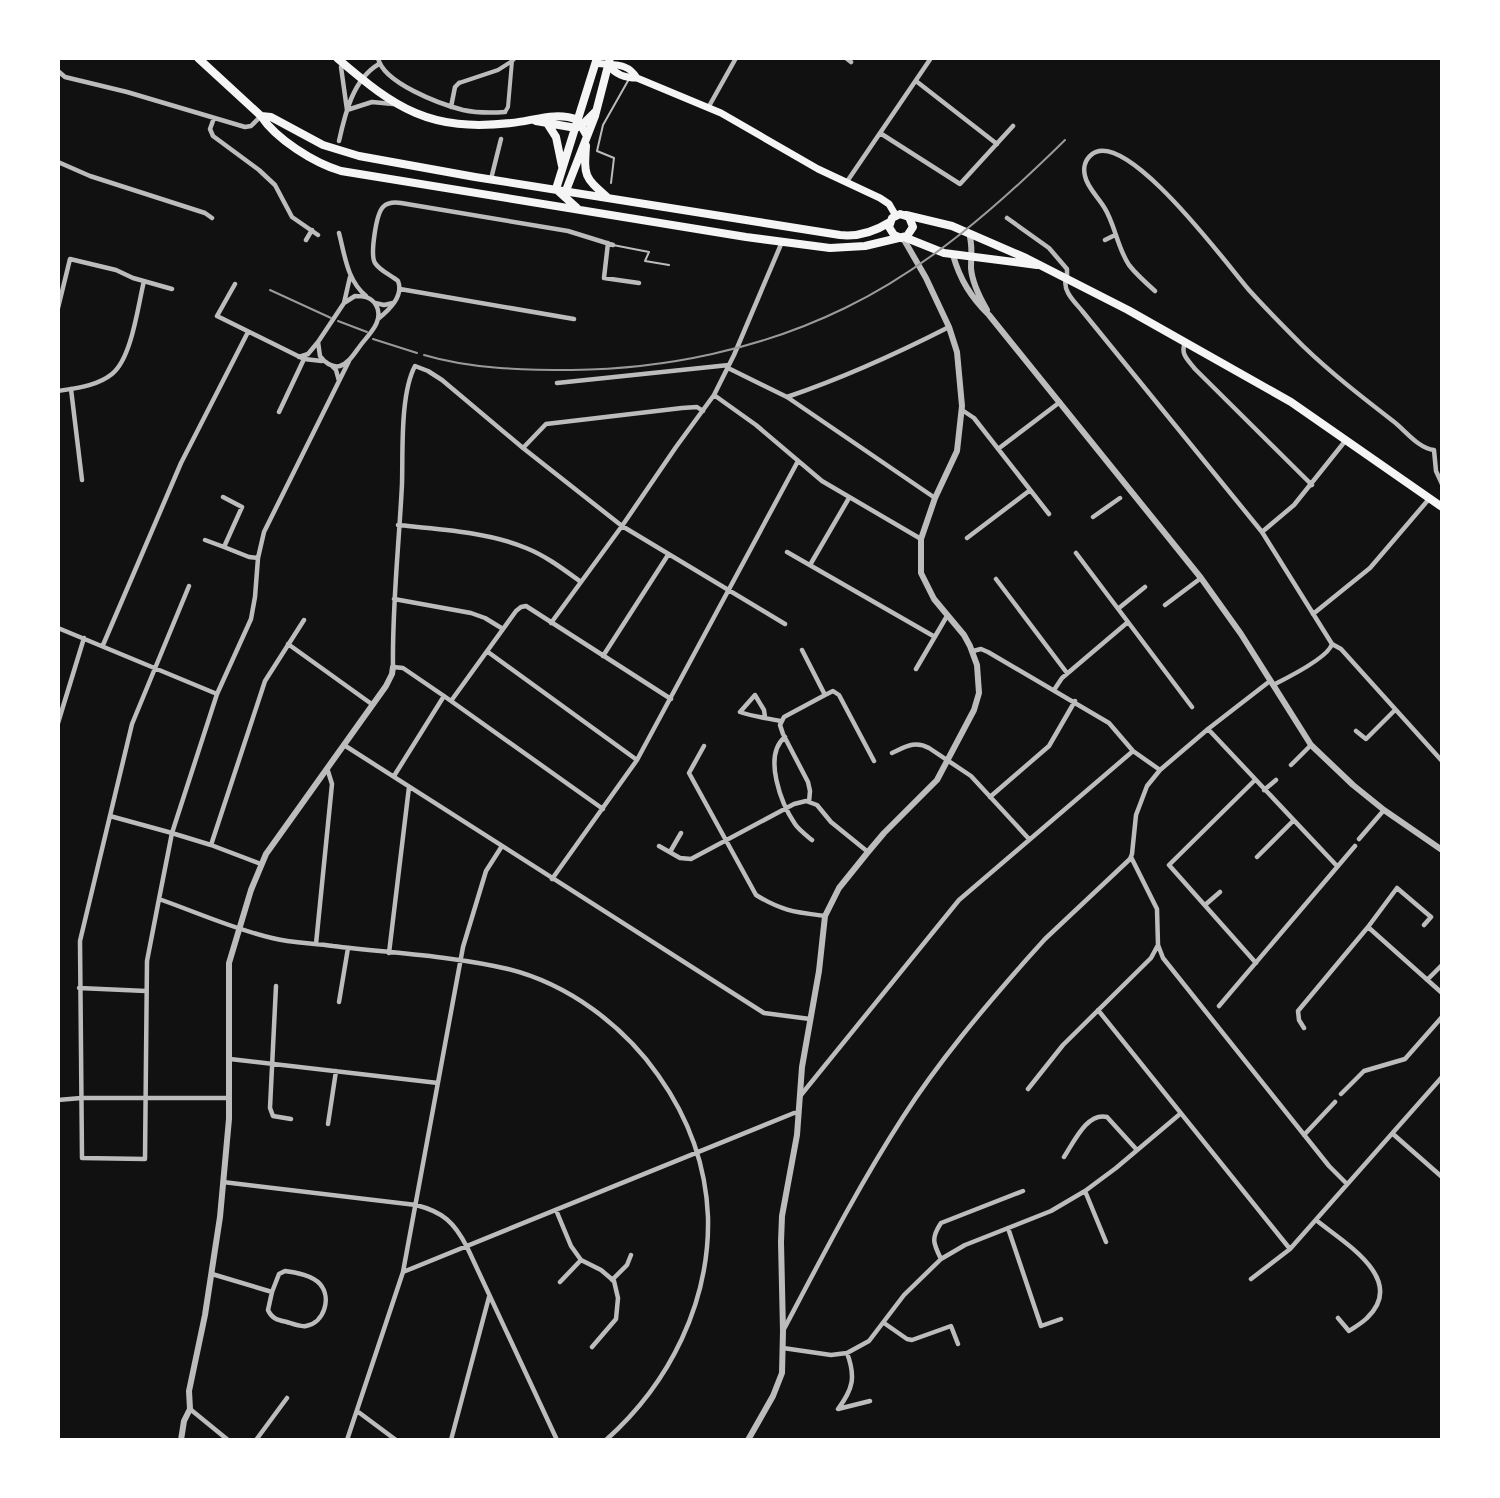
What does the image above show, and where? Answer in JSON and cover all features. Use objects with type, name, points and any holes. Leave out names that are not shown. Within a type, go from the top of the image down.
[{"type":"main road","points":[[198,58],[267,124],[322,164],[341,171],[782,243],[841,248],[879,244],[903,238],[910,234],[913,227],[912,220],[905,215]]},
{"type":"main road","points":[[340,61],[397,104],[428,119],[471,126],[556,116],[578,125],[587,136],[585,171],[590,181],[607,198]]},
{"type":"main road","points":[[556,189],[578,125],[596,61],[609,62]]},
{"type":"main road","points":[[554,204],[565,193],[596,111],[609,62]]},
{"type":"main road","points":[[609,62],[614,72],[708,108],[747,127],[808,164],[886,202],[893,219],[891,233],[953,255],[1038,265]]},
{"type":"main road","points":[[534,120],[578,125],[596,111]]},
{"type":"main road","points":[[261,116],[271,117],[308,139],[333,149],[373,159],[556,189],[565,193],[846,236],[868,232],[905,215],[939,221],[1099,294],[1186,342],[1291,402],[1442,507]]},
{"type":"main road","points":[[547,123],[556,137],[562,168]]},
{"type":"main road","points":[[565,193],[579,209]]},
{"type":"street","points":[[708,108],[735,58]]},
{"type":"street","points":[[846,183],[931,58]]},
{"type":"street","points":[[451,106],[455,87],[459,83],[498,69],[513,60]]},
{"type":"street","points":[[339,141],[347,110],[356,89],[379,61],[383,70],[403,84],[451,106],[482,112],[505,112],[508,107],[513,60]]},
{"type":"street","points":[[340,61],[347,110]]},
{"type":"street","points":[[58,70],[62,76],[67,78],[127,92],[249,128],[261,116]]},
{"type":"street","points":[[916,81],[997,144]]},
{"type":"street","points":[[347,110],[375,102],[397,104]]},
{"type":"street","points":[[213,118],[210,129],[213,136],[259,170],[275,185],[293,218],[318,235]]},
{"type":"street","points":[[880,133],[960,184],[1013,126]]},
{"type":"street","points":[[491,178],[501,139]]},
{"type":"street","points":[[1155,291],[1129,264],[1108,215],[1085,177],[1085,166],[1090,156],[1101,150],[1118,153],[1136,165],[1164,191],[1195,224],[1248,289],[1335,376],[1426,448],[1434,450],[1440,446]]},
{"type":"street","points":[[58,162],[90,176],[205,213],[212,218]]},
{"type":"street","points":[[189,586],[132,724],[80,941],[82,1158],[146,1159],[147,961],[173,833],[217,694],[251,619],[258,558],[266,528],[349,361],[378,319],[399,295],[398,281],[376,265],[372,255],[379,213],[384,206],[392,203],[568,231],[611,244],[604,278],[639,283]]},
{"type":"street","points":[[1007,218],[1049,248],[1067,269],[1067,279],[1064,284],[1067,290],[1262,532],[1332,644],[1341,649],[1442,761]]},
{"type":"street","points":[[306,240],[312,230]]},
{"type":"street","points":[[339,233],[350,277],[355,286],[373,302],[382,305],[393,303]]},
{"type":"street","points":[[969,233],[972,243],[972,273],[978,294],[989,315]]},
{"type":"street","points":[[1105,240],[1115,235]]},
{"type":"street","points":[[748,1440],[779,1383],[782,1369],[781,1231],[785,1198],[794,1159],[802,1067],[825,916],[834,895],[868,852],[932,786],[948,760],[978,699],[978,668],[973,651],[964,635],[929,592],[922,577],[919,562],[921,539],[935,498],[957,451],[962,410],[957,351],[949,327],[926,278],[903,238]]},
{"type":"street","points":[[551,623],[714,395],[782,243]]},
{"type":"street","points":[[953,255],[964,285],[976,302],[1060,402],[1201,578],[1241,634],[1311,745],[1353,785],[1384,810],[1442,850]]},
{"type":"street","points":[[58,308],[70,259],[115,270],[172,289]]},
{"type":"street","points":[[279,412],[302,358],[318,342],[340,312],[350,277]]},
{"type":"street","points":[[58,391],[98,382],[110,376],[119,366],[128,348],[144,281]]},
{"type":"street","points":[[235,284],[217,316],[302,358],[323,361],[336,370],[339,381]]},
{"type":"street","points":[[400,289],[574,320]]},
{"type":"street","points":[[344,303],[355,296],[368,298]]},
{"type":"street","points":[[373,302],[378,311],[378,319]]},
{"type":"street","points":[[787,397],[839,379],[893,356],[949,327]]},
{"type":"street","points":[[103,645],[182,463],[248,332]]},
{"type":"street","points":[[318,342],[318,354],[323,361]]},
{"type":"street","points":[[1186,342],[1184,354],[1195,369],[1312,485]]},
{"type":"street","points":[[332,366],[349,361]]},
{"type":"street","points":[[181,1440],[184,1421],[190,1409],[189,1391],[212,1275],[223,1182],[228,1133],[231,953],[261,864],[274,840],[389,681],[393,667],[394,599],[408,385],[415,366],[442,380],[622,526],[785,624]]},
{"type":"street","points":[[557,383],[728,366],[787,397],[935,498]]},
{"type":"street","points":[[70,389],[82,480]]},
{"type":"street","points":[[714,395],[756,425],[822,481],[921,539]]},
{"type":"street","points":[[998,448],[1060,402]]},
{"type":"street","points":[[523,448],[546,424],[682,408],[698,407],[703,411]]},
{"type":"street","points":[[962,410],[974,418],[1049,514]]},
{"type":"street","points":[[1262,532],[1294,505],[1346,440]]},
{"type":"street","points":[[1434,450],[1435,469],[1442,484]]},
{"type":"street","points":[[552,879],[637,760],[672,699],[798,461]]},
{"type":"street","points":[[967,538],[1029,491]]},
{"type":"street","points":[[223,497],[242,507],[224,547]]},
{"type":"street","points":[[810,565],[849,498]]},
{"type":"street","points":[[1093,517],[1120,498]]},
{"type":"street","points":[[1313,614],[1370,568],[1429,499]]},
{"type":"street","points":[[398,525],[517,544],[552,562],[581,582]]},
{"type":"street","points":[[205,540],[249,557],[258,558]]},
{"type":"street","points":[[787,552],[934,637]]},
{"type":"street","points":[[1076,553],[1192,707]]},
{"type":"street","points":[[603,656],[668,555]]},
{"type":"street","points":[[1165,605],[1201,578]]},
{"type":"street","points":[[996,579],[1067,673]]},
{"type":"street","points":[[1119,608],[1145,587]]},
{"type":"street","points":[[394,599],[471,613],[485,618],[503,630]]},
{"type":"street","points":[[451,701],[521,607],[526,606],[672,699]]},
{"type":"street","points":[[916,669],[947,616]]},
{"type":"street","points":[[211,845],[265,681],[304,620]]},
{"type":"street","points":[[1054,690],[1060,679],[1128,622]]},
{"type":"street","points":[[58,628],[217,694]]},
{"type":"street","points":[[58,723],[84,638]]},
{"type":"street","points":[[288,644],[373,705]]},
{"type":"street","points":[[1332,644],[1330,649],[1319,658],[1271,683],[1208,729],[1160,770],[1147,786],[1140,802],[1134,824],[1131,857],[1156,906],[1159,924],[1158,945],[1163,958],[1329,1166],[1347,1184]]},
{"type":"street","points":[[973,651],[981,649],[988,652],[1075,701],[1109,723],[1133,751],[1160,770]]},
{"type":"street","points":[[802,650],[825,695]]},
{"type":"street","points":[[488,652],[637,760]]},
{"type":"street","points":[[393,667],[403,668],[603,809]]},
{"type":"street","points":[[809,802],[809,784],[780,729],[780,722],[784,717],[833,691],[839,695],[874,761]]},
{"type":"street","points":[[765,717],[755,695],[740,712],[780,722]]},
{"type":"street","points":[[394,776],[444,696]]},
{"type":"street","points":[[990,797],[1049,746],[1075,701]]},
{"type":"street","points":[[1356,731],[1366,739],[1395,711]]},
{"type":"street","points":[[1208,729],[1337,866]]},
{"type":"street","points":[[784,737],[777,746],[775,763],[777,782],[786,809],[797,827],[812,840]]},
{"type":"street","points":[[892,753],[907,744],[924,745],[948,760],[971,776],[1029,839]]},
{"type":"street","points":[[344,745],[764,1013],[810,1019]]},
{"type":"street","points":[[1291,765],[1311,745]]},
{"type":"street","points":[[704,746],[690,773],[756,895],[784,910],[825,916]]},
{"type":"street","points":[[800,1096],[951,909],[1133,751]]},
{"type":"street","points":[[316,944],[332,784],[327,768]]},
{"type":"street","points":[[1255,780],[1169,866],[1256,963]]},
{"type":"street","points":[[1264,790],[1276,780]]},
{"type":"street","points":[[389,952],[409,787]]},
{"type":"street","points":[[659,846],[680,858],[691,859],[799,802],[809,802],[819,807],[831,822],[868,852]]},
{"type":"street","points":[[1359,839],[1384,810]]},
{"type":"street","points":[[110,816],[211,845],[261,864]]},
{"type":"street","points":[[1257,857],[1293,821]]},
{"type":"street","points":[[670,852],[681,833]]},
{"type":"street","points":[[347,1440],[403,1272],[461,962],[484,875],[502,846]]},
{"type":"street","points":[[1219,1006],[1355,846]]},
{"type":"street","points":[[783,1331],[847,1209],[926,1084],[1027,958],[1131,857]]},
{"type":"street","points":[[1304,1028],[1299,1020],[1298,1011],[1368,927],[1397,888],[1431,917],[1424,925]]},
{"type":"street","points":[[1206,906],[1220,892]]},
{"type":"street","points":[[159,900],[272,938],[511,970],[537,979],[590,1007],[644,1055],[666,1086],[691,1134],[706,1192],[707,1241],[702,1278],[693,1313],[675,1353],[657,1383],[632,1415],[606,1440]]},
{"type":"street","points":[[1368,927],[1442,993]]},
{"type":"street","points":[[1028,1089],[1063,1045],[1151,958],[1158,945]]},
{"type":"street","points":[[339,1002],[348,948]]},
{"type":"street","points":[[1427,980],[1442,965]]},
{"type":"street","points":[[276,986],[270,1108],[273,1116],[291,1119]]},
{"type":"street","points":[[79,988],[146,991]]},
{"type":"street","points":[[1098,1010],[1290,1249]]},
{"type":"street","points":[[1341,1094],[1364,1071],[1405,1059],[1442,1017]]},
{"type":"street","points":[[230,1059],[438,1083]]},
{"type":"street","points":[[328,1124],[336,1071]]},
{"type":"street","points":[[1251,1279],[1290,1249],[1442,1077]]},
{"type":"street","points":[[58,1100],[229,1098]]},
{"type":"street","points":[[1304,1135],[1335,1102]]},
{"type":"street","points":[[403,1272],[793,1113],[799,1113]]},
{"type":"street","points":[[783,1348],[831,1355],[847,1353],[869,1341],[904,1295],[941,1259],[965,1245],[1051,1211],[1085,1191],[1180,1114]]},
{"type":"street","points":[[1064,1156],[1085,1126],[1095,1116],[1101,1115],[1107,1117],[1137,1150]]},
{"type":"street","points":[[1393,1134],[1442,1177]]},
{"type":"street","points":[[223,1182],[416,1205],[429,1208],[448,1219],[460,1233],[467,1247],[557,1440]]},
{"type":"street","points":[[941,1259],[934,1241],[934,1233],[941,1223],[1023,1191]]},
{"type":"street","points":[[1085,1191],[1106,1242]]},
{"type":"street","points":[[556,1210],[571,1246],[581,1260],[602,1270],[612,1280],[618,1298],[616,1319],[592,1347]]},
{"type":"street","points":[[1316,1220],[1362,1257],[1378,1275],[1380,1282],[1379,1299],[1368,1318],[1349,1331],[1338,1318]]},
{"type":"street","points":[[1008,1228],[1041,1326],[1061,1319]]},
{"type":"street","points":[[612,1280],[627,1265],[631,1255]]},
{"type":"street","points":[[560,1282],[581,1260]]},
{"type":"street","points":[[291,1271],[313,1278],[322,1285],[326,1305],[317,1320],[312,1324],[301,1326],[271,1316],[268,1310],[272,1292],[279,1274],[291,1271]]},
{"type":"street","points":[[212,1275],[272,1292]]},
{"type":"street","points":[[451,1440],[489,1296]]},
{"type":"street","points":[[884,1323],[912,1340],[951,1326],[958,1344]]},
{"type":"street","points":[[847,1353],[852,1366],[852,1382],[848,1395],[838,1409],[870,1401]]},
{"type":"street","points":[[256,1440],[287,1398]]},
{"type":"street","points":[[190,1409],[228,1440]]},
{"type":"street","points":[[357,1411],[396,1440]]},
{"type":"lane","points":[[611,183],[614,158],[597,151],[603,125],[634,78]]},
{"type":"lane","points":[[611,244],[649,252],[645,261],[669,265]]},
{"type":"railway","points":[[424,355],[497,368],[607,369],[678,361],[780,335],[845,308],[905,274],[989,211],[1065,140]]},
{"type":"railway","points":[[270,290],[331,318]]},
{"type":"railway","points":[[338,321],[367,332]]},
{"type":"railway","points":[[373,339],[417,353]]}]
